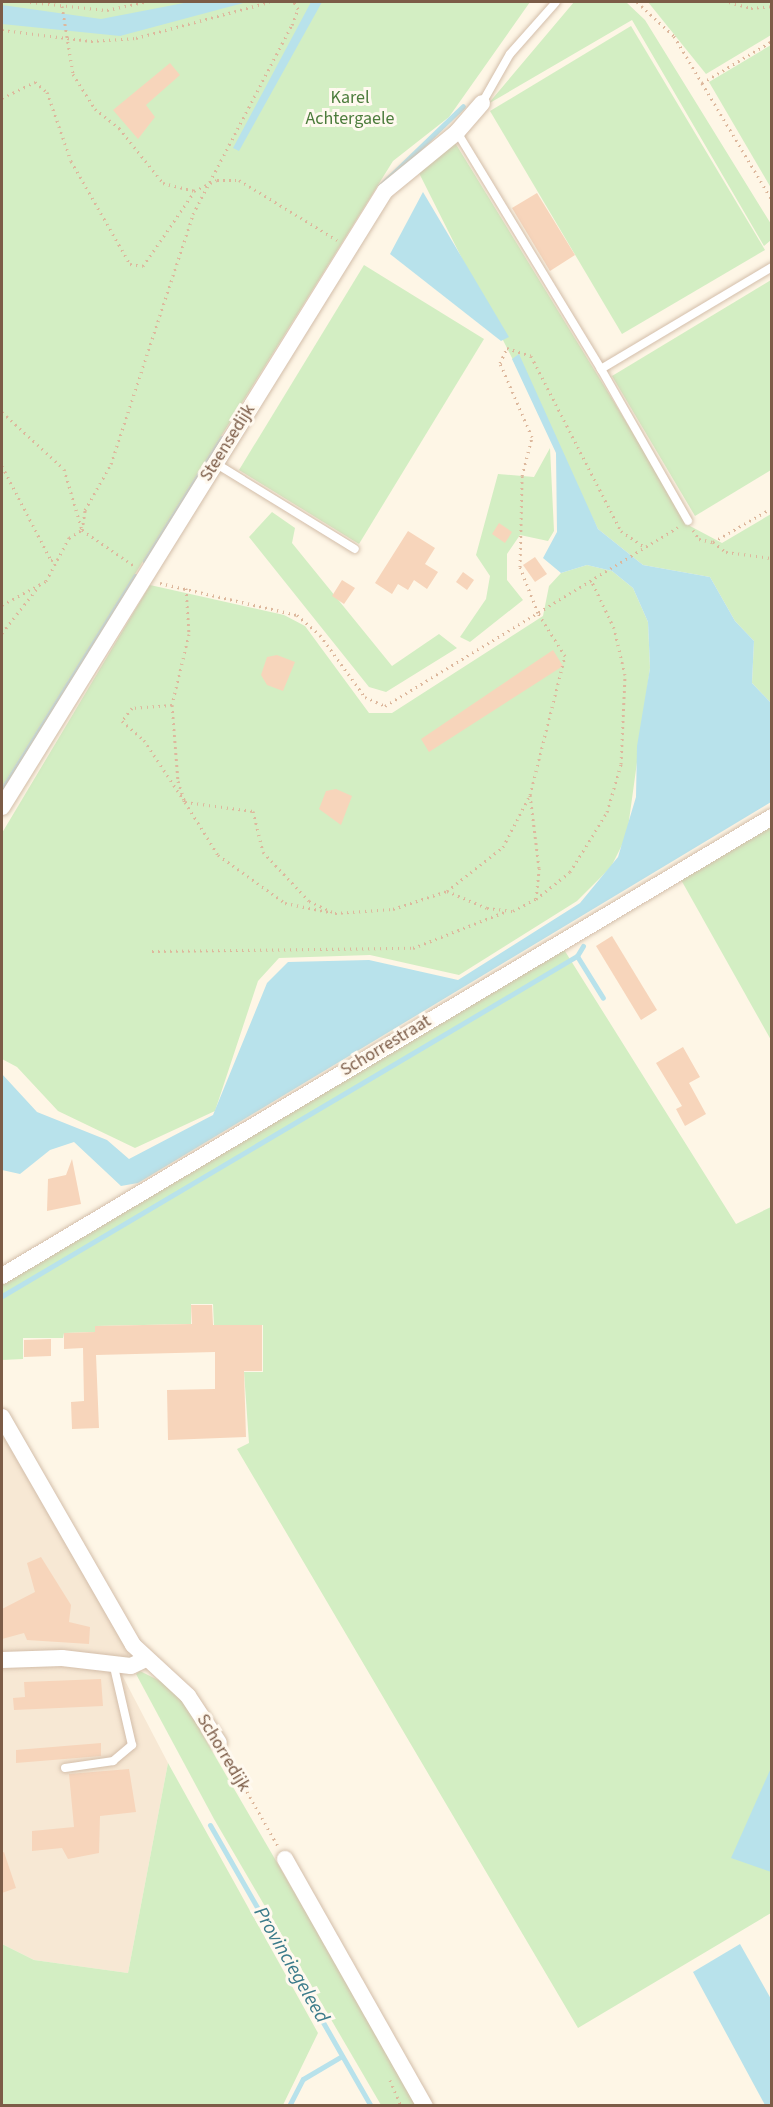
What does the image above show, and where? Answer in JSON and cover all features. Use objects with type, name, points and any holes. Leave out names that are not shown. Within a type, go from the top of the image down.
[{"type":"street","name":"Steensedijk","points":[[2,807],[385,191],[457,132],[482,103]]},
{"type":"street","name":"Schorrestraat","points":[[2,1276],[771,817]]},
{"type":"street","name":"Schorredijk","points":[[2,1417],[144,1660],[182,1689],[219,1743]]},
{"type":"street","points":[[2,1660],[112,1663],[131,1666],[144,1660]]},
{"type":"street","points":[[285,1859],[425,2106]]},
{"type":"lane","points":[[482,103],[510,54],[556,2]]},
{"type":"lane","points":[[457,132],[601,369],[688,521]]},
{"type":"lane","points":[[601,369],[771,267]]},
{"type":"lane","points":[[215,463],[355,549]]},
{"type":"lane","points":[[65,1768],[113,1761],[132,1744],[112,1663]]},
{"type":"path","points":[[30,2],[107,10],[144,2]]},
{"type":"path","points":[[2,30],[64,39],[136,38],[269,2]]},
{"type":"path","points":[[2,633],[58,559],[69,538],[82,530],[85,510],[111,464],[180,249],[206,186],[292,25],[298,9],[294,2]]},
{"type":"path","points":[[637,2],[674,36],[771,200]]},
{"type":"path","points":[[729,2],[751,8],[771,6]]},
{"type":"path","points":[[62,6],[63,33],[73,74],[95,109],[119,128],[163,183],[194,191]]},
{"type":"path","points":[[702,83],[771,41]]},
{"type":"path","points":[[2,98],[35,82],[48,92],[71,161],[130,264],[143,266],[194,191],[206,186],[238,180],[349,248]]},
{"type":"path","points":[[172,705],[132,708],[122,721],[144,741],[218,855],[252,883],[285,903],[335,913],[393,909],[447,891],[504,847],[530,795],[565,656],[538,614],[520,567],[522,476],[532,436],[500,363],[507,348],[531,356],[621,531],[645,547]]},
{"type":"path","points":[[2,412],[64,469],[82,530],[145,577],[297,615],[320,635],[364,697],[385,706],[688,521],[699,539],[713,542],[726,552],[771,558]]},
{"type":"path","points":[[2,466],[51,560],[58,559]]},
{"type":"path","points":[[713,542],[771,508]]},
{"type":"path","points":[[152,951],[413,948],[536,899],[576,862],[607,812],[621,764],[624,675],[614,628],[591,580]]},
{"type":"path","points":[[2,605],[40,584]]},
{"type":"path","points":[[185,802],[172,705],[189,634],[186,588]]},
{"type":"path","points":[[530,795],[539,868],[536,899]]},
{"type":"path","points":[[185,802],[253,811],[263,852],[309,901],[335,913]]},
{"type":"path","points":[[447,891],[509,910]]},
{"type":"path","name":"Schorredijk","points":[[219,1743],[285,1859]]},
{"type":"shaded area","points":[[2,1434],[129,1653],[122,1675],[168,1763],[128,1973],[34,1960],[2,1944]]},
{"type":"green space","name":"Karel Achtergaele","points":[[2,2],[530,2],[449,117],[393,161],[2,787]]},
{"type":"green space","points":[[574,2],[626,2],[645,20],[771,224],[771,240],[764,246],[632,20],[488,104]]},
{"type":"green space","points":[[648,2],[771,2],[771,35],[706,74]]},
{"type":"green space","points":[[631,26],[765,250],[622,334],[490,111]]},
{"type":"green space","points":[[771,45],[771,188],[709,82]]},
{"type":"green space","points":[[454,141],[690,526],[722,543],[771,514],[771,703],[752,683],[754,641],[735,621],[710,577],[643,565],[598,529],[419,173]]},
{"type":"green space","points":[[364,265],[484,339],[359,544],[239,470]]},
{"type":"green space","points":[[771,280],[771,470],[695,516],[612,376]]},
{"type":"green space","points":[[550,448],[554,531],[548,541],[520,535],[507,554],[507,580],[523,600],[470,642],[460,637],[486,599],[490,576],[476,555],[498,474],[534,477]]},
{"type":"green space","points":[[272,512],[295,528],[292,543],[392,666],[439,634],[457,648],[386,692],[369,687],[249,537]]},
{"type":"green space","points":[[587,565],[612,571],[633,588],[648,622],[650,668],[627,835],[611,867],[577,901],[459,975],[370,955],[279,958],[258,981],[215,1111],[135,1148],[58,1111],[17,1067],[2,1059],[2,833],[150,585],[284,615],[305,626],[369,713],[392,713],[543,616],[549,586],[561,573]]},
{"type":"green space","points":[[771,823],[771,1040],[680,878]]},
{"type":"green space","points":[[563,948],[736,1224],[771,1207],[771,1913],[578,2028],[237,1449],[249,1443],[244,1372],[263,1372],[263,1325],[214,1325],[213,1304],[191,1304],[191,1324],[95,1326],[95,1332],[64,1333],[63,1338],[23,1338],[23,1359],[2,1360],[2,1282]]},
{"type":"green space","points":[[140,1671],[176,1689],[418,2105],[381,2105],[214,1819],[136,1674]]},
{"type":"green space","points":[[168,1763],[318,2033],[283,2105],[2,2105],[2,1944],[34,1960],[128,1973]]},
{"type":"water","points":[[189,2],[247,2],[120,36],[2,24],[2,5],[101,19]]},
{"type":"water","points":[[311,2],[322,2],[239,151],[233,148]]},
{"type":"water","points":[[423,192],[509,337],[501,341],[390,254]]},
{"type":"water","points":[[519,354],[598,529],[643,565],[710,577],[735,621],[754,641],[752,683],[771,703],[771,802],[138,1183],[121,1186],[74,1142],[50,1150],[20,1174],[2,1170],[2,1074],[37,1112],[107,1140],[129,1159],[213,1115],[267,983],[288,962],[369,960],[458,980],[580,903],[618,857],[636,797],[637,746],[650,668],[648,622],[633,588],[612,571],[587,565],[561,573],[543,558],[557,532],[556,453],[512,359]]},
{"type":"water","points":[[771,1768],[771,1872],[731,1858]]},
{"type":"water","points":[[740,1944],[771,1999],[771,2105],[765,2105],[693,1972]]},
{"type":"building","points":[[170,63],[180,75],[146,105],[155,117],[138,139],[113,110]]},
{"type":"building","points":[[537,193],[575,255],[550,271],[512,208]]},
{"type":"building","points":[[499,523],[512,532],[505,543],[492,534]]},
{"type":"building","points":[[408,531],[435,548],[425,564],[438,572],[427,589],[414,580],[408,590],[398,584],[392,594],[375,583]]},
{"type":"building","points":[[535,557],[547,574],[535,582],[523,565]]},
{"type":"building","points":[[463,572],[474,580],[467,590],[456,582]]},
{"type":"building","points":[[342,580],[355,588],[344,604],[332,596]]},
{"type":"building","points":[[553,650],[563,666],[429,752],[421,739]]},
{"type":"building","points":[[277,655],[295,662],[283,691],[267,685],[261,675],[267,657]]},
{"type":"building","points":[[336,789],[352,796],[341,825],[319,809],[326,791]]},
{"type":"building","points":[[612,936],[657,1010],[641,1020],[596,946]]},
{"type":"building","points":[[683,1047],[700,1077],[689,1083],[706,1114],[685,1126],[676,1109],[682,1106],[656,1063]]},
{"type":"building","points":[[72,1159],[81,1204],[47,1211],[48,1179],[66,1175]]},
{"type":"building","points":[[191,1305],[212,1305],[213,1325],[262,1325],[262,1371],[244,1371],[246,1437],[168,1440],[167,1390],[215,1389],[215,1352],[96,1355],[99,1428],[72,1429],[71,1402],[84,1401],[83,1348],[64,1349],[64,1333],[95,1332],[95,1326],[192,1324]]},
{"type":"building","points":[[51,1339],[51,1356],[24,1357],[24,1340]]},
{"type":"building","points":[[41,1557],[71,1605],[69,1622],[90,1627],[89,1644],[27,1640],[24,1633],[2,1639],[2,1609],[35,1592],[27,1563]]},
{"type":"building","points":[[101,1679],[103,1706],[14,1710],[13,1698],[25,1697],[24,1682]]},
{"type":"building","points":[[101,1743],[101,1756],[16,1763],[16,1750]]},
{"type":"building","points":[[129,1769],[136,1812],[100,1816],[99,1853],[68,1859],[62,1848],[32,1851],[32,1831],[74,1827],[69,1774]]},
{"type":"building","points":[[4,1852],[16,1888],[2,1893],[2,1853]]},
{"type":"waterway","points":[[380,186],[463,106]]},
{"type":"waterway","points":[[145,561],[222,438]]},
{"type":"waterway","points":[[2,790],[135,576]]},
{"type":"waterway","points":[[583,946],[577,956],[603,998]]},
{"type":"waterway","points":[[2,1296],[577,956]]},
{"type":"waterway","name":"Provinciegeleed","points":[[210,1825],[371,2106]]},
{"type":"waterway","points":[[289,2106],[303,2079],[342,2056]]}]
